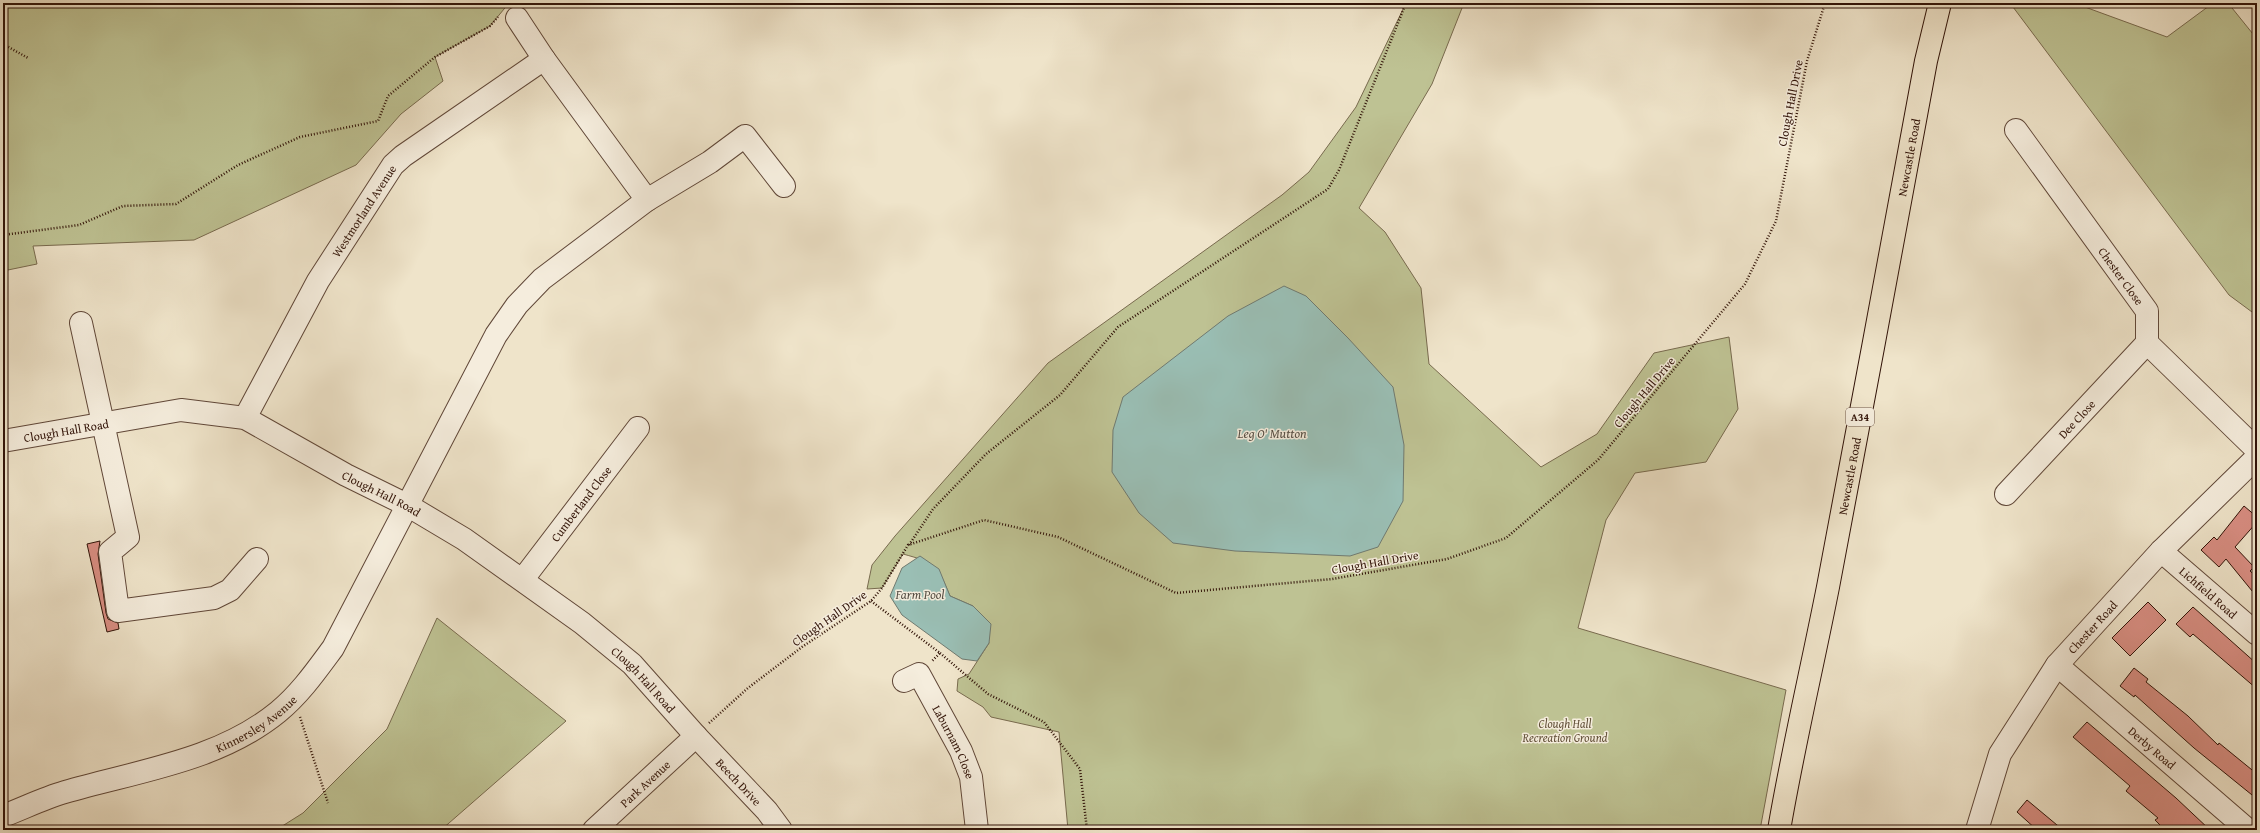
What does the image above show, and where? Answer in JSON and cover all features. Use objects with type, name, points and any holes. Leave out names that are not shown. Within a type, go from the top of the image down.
[{"type":"highway","name":"Newcastle Road","points":[[1779,830],[1789,773],[1812,669],[1861,414],[1926,61],[1940,3]]},
{"type":"street","points":[[508,16],[544,59],[647,200]]},
{"type":"street","name":"Westmorland Avenue","points":[[245,418],[318,281],[393,165],[403,156],[544,59]]},
{"type":"street","name":"Chester Close","points":[[2016,130],[2147,310],[2147,343]]},
{"type":"street","points":[[407,505],[496,335],[517,306],[542,279],[647,200],[710,162],[745,136],[784,186]]},
{"type":"street","points":[[80,323],[104,422],[128,537],[110,552],[118,611],[214,598],[230,590],[256,559]]},
{"type":"street","points":[[2147,343],[2257,450]]},
{"type":"street","name":"Dee Close","points":[[2006,494],[2147,343]]},
{"type":"street","name":"Clough Hall Road","points":[[3,441],[104,422],[181,410],[245,418],[346,475],[407,505],[464,539],[524,579],[632,664],[696,736]]},
{"type":"street","name":"Cumberland Close","points":[[524,579],[638,428]]},
{"type":"street","name":"Chester Road","points":[[1977,830],[2000,754],[2057,665],[2161,551],[2257,457]]},
{"type":"street","name":"Kinnersley Avenue","points":[[3,816],[64,792],[170,764],[215,749],[252,730],[277,713],[294,698],[333,648],[407,505]]},
{"type":"street","name":"Lichfield Road","points":[[2161,551],[2257,634]]},
{"type":"street","name":"Derby Road","points":[[2057,665],[2248,830]]},
{"type":"street","name":"Laburnam Close","points":[[911,678],[961,751],[971,778],[977,830]]},
{"type":"street","name":"Park Avenue","points":[[594,830],[696,736]]},
{"type":"street","name":"Beech Drive","points":[[696,736],[767,811],[781,830]]},
{"type":"path","points":[[908,545],[933,509],[986,454],[1060,395],[1118,327],[1328,189],[1339,170],[1406,3]]},
{"type":"path","name":"Clough Hall Drive","points":[[696,736],[748,688],[802,647],[871,601],[882,588],[908,545],[984,520],[1058,537],[1176,593],[1332,579],[1447,559],[1506,538],[1598,460],[1745,284],[1776,221],[1807,62],[1825,3]]},
{"type":"path","points":[[3,235],[79,225],[123,206],[176,204],[238,165],[300,137],[378,121],[388,96],[435,57],[508,16]]},
{"type":"path","points":[[3,44],[28,58]]},
{"type":"path","points":[[871,601],[940,653],[988,694],[1044,722],[1080,769],[1087,830]]},
{"type":"path","points":[[911,678],[940,653]]},
{"type":"path","points":[[294,698],[328,803]]},
{"type":"green space","points":[[3,3],[509,3],[490,26],[435,57],[443,81],[401,114],[356,165],[194,240],[33,246],[37,264],[3,271]]},
{"type":"green space","name":"Clough Hall Recreation Ground","points":[[1406,3],[1464,3],[1432,84],[1359,208],[1385,232],[1421,288],[1429,364],[1541,467],[1597,434],[1654,353],[1729,337],[1738,409],[1706,462],[1635,473],[1606,520],[1578,628],[1786,690],[1760,830],[1068,830],[1059,732],[991,717],[983,707],[957,691],[958,679],[969,674],[989,643],[973,606],[950,596],[938,571],[929,563],[903,554],[882,588],[867,589],[872,565],[895,536],[1048,363],[1282,195],[1309,172],[1356,107]]},
{"type":"green space","points":[[2010,3],[2074,3],[2167,37],[2213,3],[2228,3],[2257,39],[2257,307],[2252,312],[2229,295]]},
{"type":"green space","points":[[437,618],[566,721],[441,830],[276,830],[303,813],[387,729]]},
{"type":"water","name":"Leg O' Mutton","points":[[1284,286],[1306,296],[1348,338],[1393,387],[1404,445],[1403,501],[1378,547],[1350,556],[1235,551],[1173,543],[1139,513],[1112,472],[1113,430],[1123,397],[1228,316]]},
{"type":"water","name":"Farm Pool","points":[[920,556],[939,569],[950,596],[973,606],[991,624],[989,643],[977,661],[962,659],[902,615],[890,596],[902,568]]},
{"type":"building","points":[[2244,506],[2257,517],[2257,522],[2235,547],[2254,567],[2250,571],[2257,577],[2257,597],[2226,559],[2219,567],[2201,550],[2214,537],[2217,540]]},
{"type":"building","points":[[100,541],[98,554],[106,613],[108,619],[118,623],[119,629],[107,632],[87,544]]},
{"type":"building","points":[[2148,602],[2166,620],[2130,656],[2112,638]]},
{"type":"building","points":[[2193,607],[2257,664],[2257,689],[2193,634],[2190,637],[2176,624]]},
{"type":"building","points":[[2134,668],[2148,679],[2146,682],[2188,716],[2218,745],[2219,743],[2257,774],[2257,799],[2194,748],[2135,695],[2134,697],[2120,686]]},
{"type":"building","points":[[2087,722],[2176,798],[2210,830],[2165,830],[2155,820],[2158,818],[2126,791],[2130,786],[2073,737]]},
{"type":"building","points":[[2027,800],[2063,830],[2037,830],[2017,812]]}]
